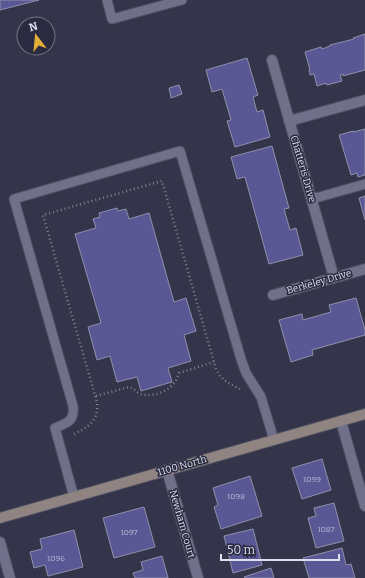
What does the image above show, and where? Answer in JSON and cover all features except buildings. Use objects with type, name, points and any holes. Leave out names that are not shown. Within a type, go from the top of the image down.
[{"type":"street","name":"Chatteris Drive","points":[[272,60],[334,278]]},
{"type":"street","points":[[289,121],[365,100]]},
{"type":"street","name":"Berkeley Drive","points":[[273,295],[365,269]]},
{"type":"street","name":"1100 North","points":[[0,518],[365,414]]},
{"type":"street","points":[[340,421],[365,506]]},
{"type":"street","name":"Newham Court","points":[[167,470],[198,578]]},
{"type":"street","points":[[0,542],[10,578]]},
{"type":"lane","points":[[107,0],[112,19],[182,0]]},
{"type":"lane","points":[[74,497],[55,428],[70,421],[73,417],[73,406],[14,199],[172,153],[180,151],[241,359],[246,372],[261,397],[274,440]]},
{"type":"lane","points":[[312,199],[365,184]]},
{"type":"path","points":[[70,436],[86,428],[93,420],[98,408],[96,396],[43,215],[162,181],[219,376],[228,384],[238,388],[245,394]]},
{"type":"path","points":[[96,396],[129,387],[138,393],[147,395],[160,392],[166,390],[174,384],[179,373],[214,362]]}]
